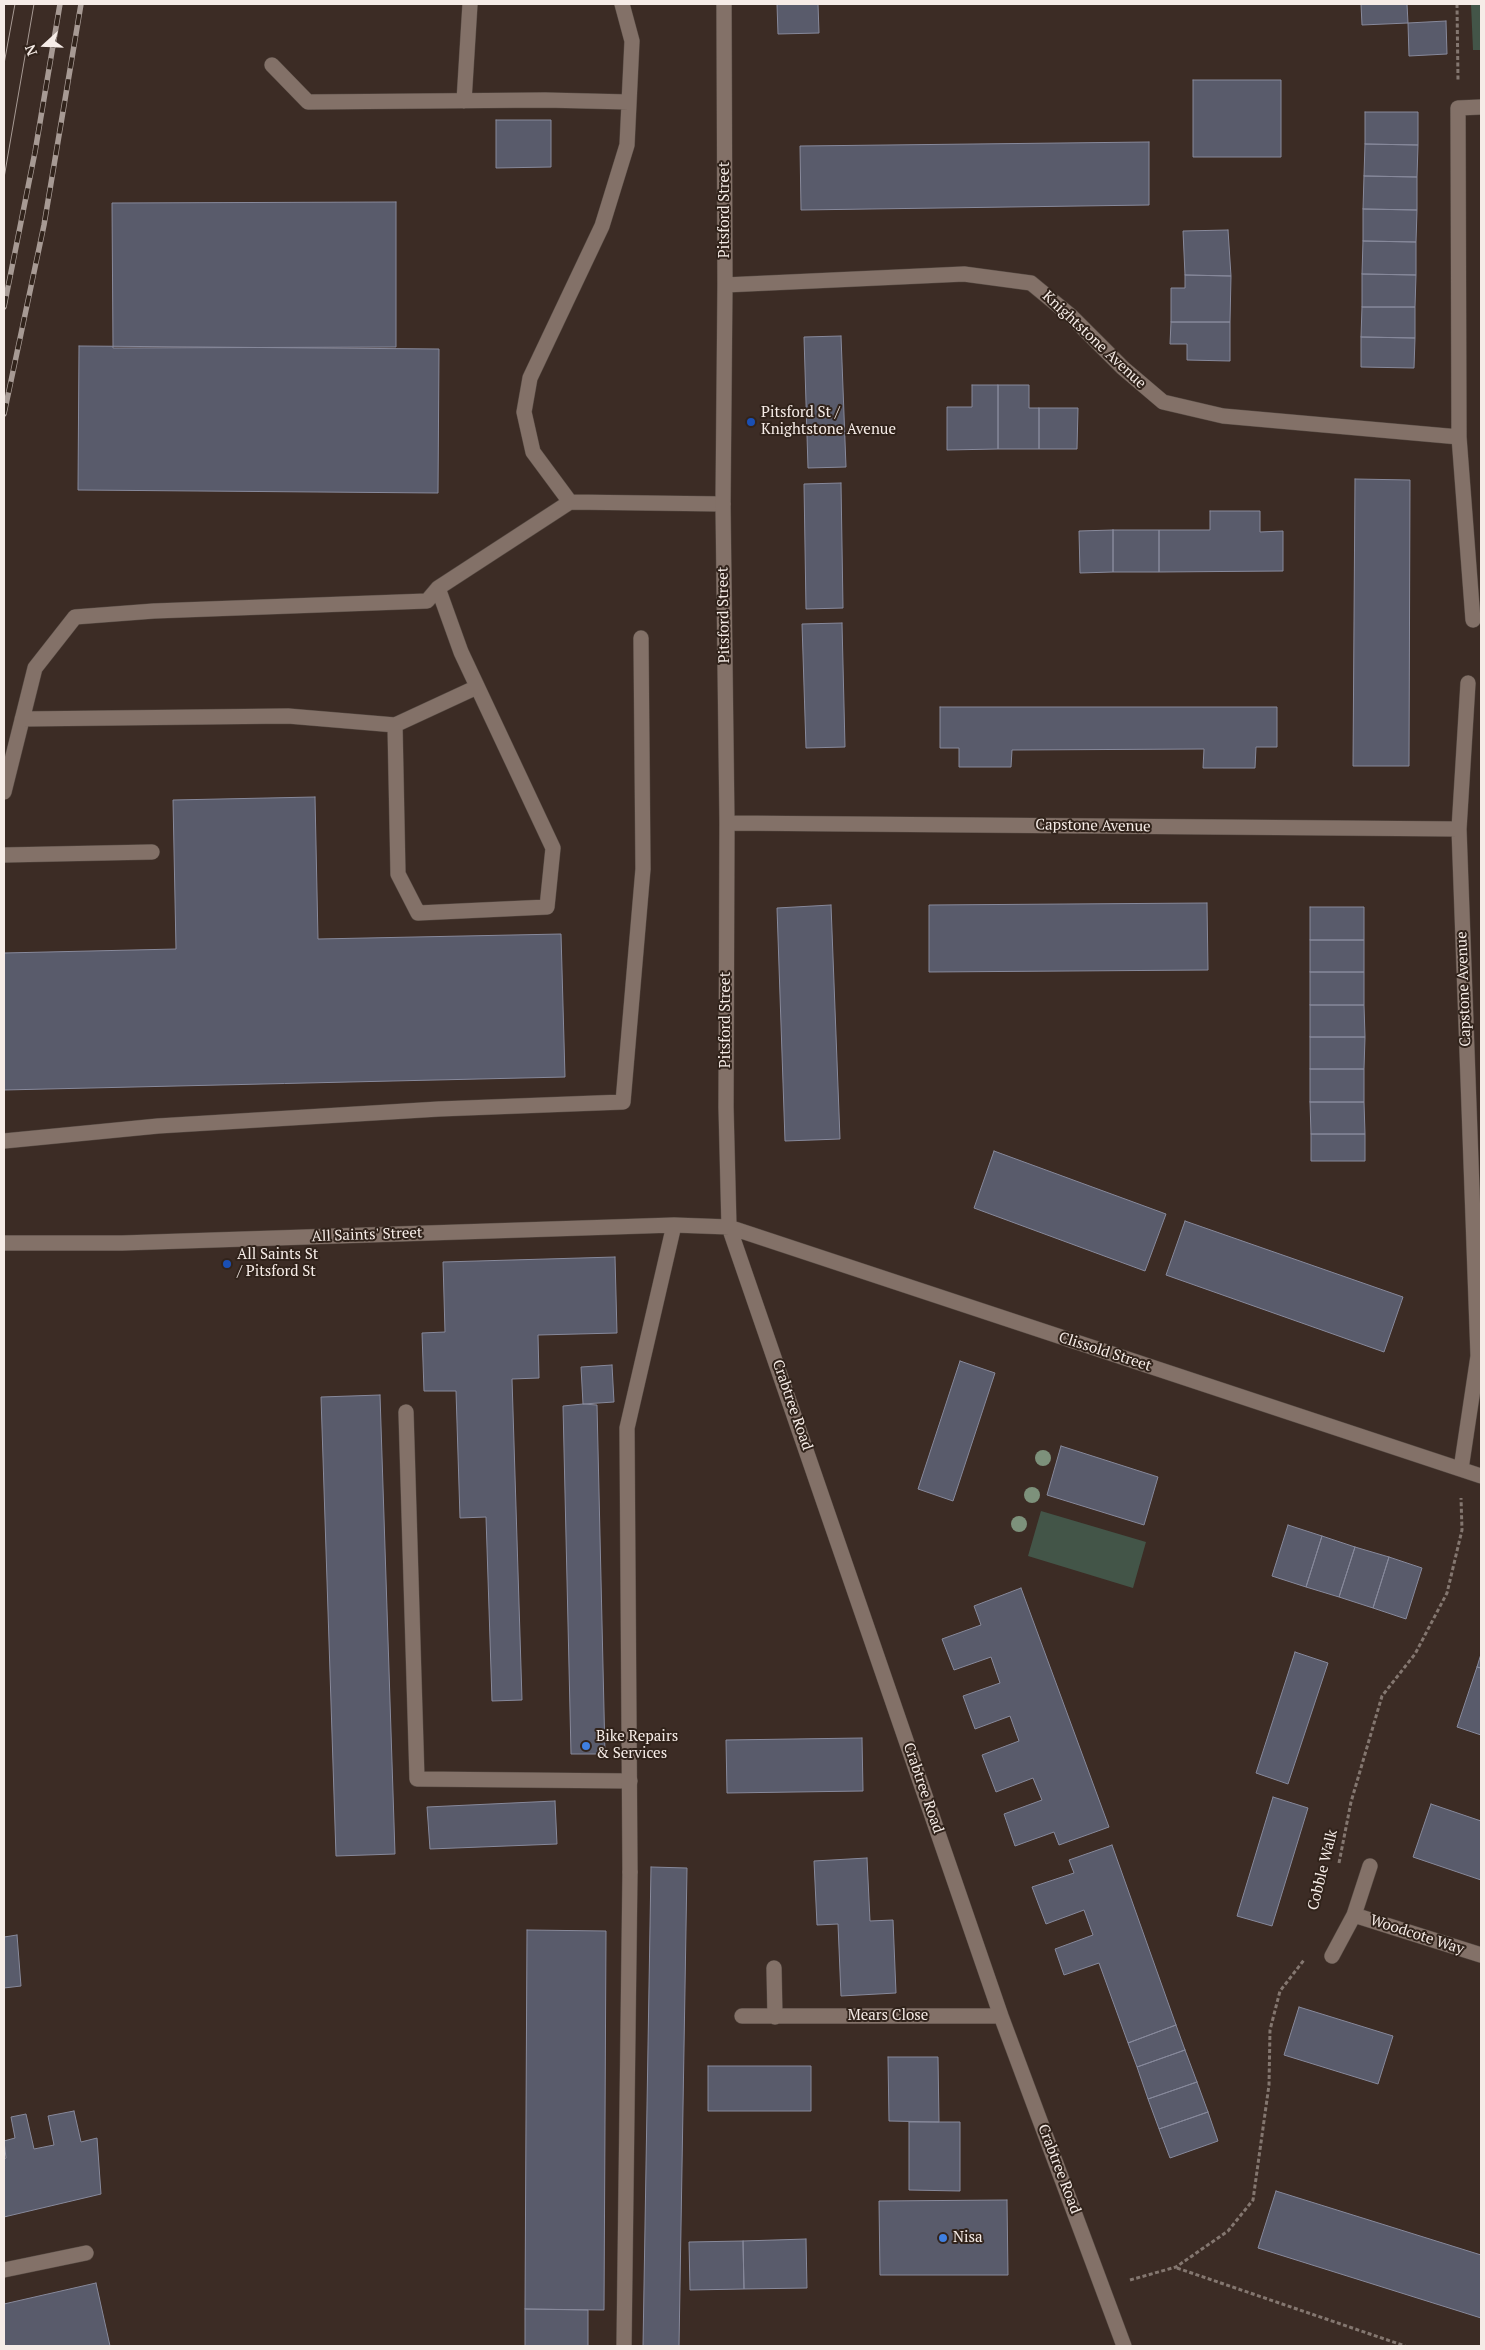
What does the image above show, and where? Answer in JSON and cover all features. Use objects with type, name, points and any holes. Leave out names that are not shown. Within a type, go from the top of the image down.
[{"type":"street","points":[[464,101],[470,4]]},
{"type":"street","points":[[570,502],[533,452],[524,412],[530,378],[602,226],[627,145],[632,41],[622,4]]},
{"type":"street","name":"Pitsford Street","points":[[724,4],[725,285],[723,504],[727,823],[726,1107],[729,1227]]},
{"type":"street","points":[[272,66],[308,102],[629,102]]},
{"type":"street","points":[[1473,620],[1459,437],[1458,108],[1481,107]]},
{"type":"street","name":"Knightstone Avenue","points":[[725,285],[964,274],[1031,282],[1072,316],[1123,368],[1162,402],[1222,416],[1459,437]]},
{"type":"street","points":[[4,792],[35,668],[75,617],[154,611],[427,601],[438,588],[570,502],[723,504]]},
{"type":"street","points":[[395,726],[398,874],[418,913],[547,907],[553,848],[461,652],[438,588]]},
{"type":"street","points":[[4,1141],[158,1126],[623,1102],[643,869],[641,638]]},
{"type":"street","name":"Capstone Avenue","points":[[1461,1469],[1478,1356],[1474,1088],[1459,829],[1468,683]]},
{"type":"street","points":[[22,719],[288,716],[395,726],[477,688]]},
{"type":"street","name":"Capstone Avenue","points":[[727,823],[1459,829]]},
{"type":"street","points":[[4,856],[152,852]]},
{"type":"street","points":[[624,2346],[630,1872],[627,1428],[674,1225]]},
{"type":"street","name":"All Saints' Street","points":[[4,1243],[122,1243],[674,1225],[729,1227]]},
{"type":"street","name":"Clissold Street","points":[[729,1227],[1481,1476]]},
{"type":"street","name":"Crabtree Road","points":[[729,1227],[1001,2016],[1124,2346]]},
{"type":"street","points":[[406,1412],[416,1779],[630,1781]]},
{"type":"street","name":"Woodcote Way","points":[[1332,1956],[1354,1915],[1370,1866]]},
{"type":"street","name":"Woodcote Way","points":[[1354,1915],[1481,1955]]},
{"type":"street","points":[[774,1968],[775,2017]]},
{"type":"street","name":"Mears Close","points":[[742,2016],[1001,2016]]},
{"type":"street","points":[[4,2270],[86,2253]]},
{"type":"path","points":[[1457,4],[1458,108]]},
{"type":"path","name":"Cobble Walk","points":[[1338,1866],[1352,1802],[1382,1696],[1415,1654],[1447,1593],[1462,1530],[1461,1469]]},
{"type":"path","points":[[1103,2287],[1176,2267],[1228,2231],[1253,2200],[1269,2085],[1270,2030],[1280,1991],[1305,1958]]},
{"type":"path","points":[[1176,2267],[1406,2346]]},
{"type":"green space","points":[[1471,4],[1481,4],[1481,50],[1473,50]]},
{"type":"green space","points":[[1041,1511],[1146,1542],[1133,1588],[1028,1556]]},
{"type":"building","points":[[777,4],[818,4],[819,33],[778,34]]},
{"type":"building","points":[[1361,4],[1407,4],[1408,23],[1362,25]]},
{"type":"building","points":[[1446,21],[1447,54],[1409,56],[1408,23]]},
{"type":"building","points":[[1193,80],[1281,80],[1281,157],[1193,157]]},
{"type":"building","points":[[1365,112],[1418,112],[1418,145],[1365,144]]},
{"type":"building","points":[[496,120],[551,120],[551,167],[496,168]]},
{"type":"building","points":[[1149,142],[1149,205],[801,210],[800,146]]},
{"type":"building","points":[[1365,144],[1418,145],[1417,177],[1364,176]]},
{"type":"building","points":[[1364,176],[1417,177],[1417,210],[1363,209]]},
{"type":"building","points":[[396,202],[396,347],[113,348],[112,203]]},
{"type":"building","points":[[1363,209],[1417,210],[1416,242],[1363,241]]},
{"type":"building","points":[[1228,230],[1231,276],[1185,275],[1183,231]]},
{"type":"building","points":[[1363,241],[1416,242],[1416,275],[1362,274]]},
{"type":"building","points":[[1362,274],[1416,275],[1415,307],[1362,307]]},
{"type":"building","points":[[1185,275],[1231,276],[1230,322],[1171,322],[1171,288],[1185,288]]},
{"type":"building","points":[[1362,307],[1415,307],[1415,338],[1361,337]]},
{"type":"building","points":[[1171,322],[1230,322],[1230,361],[1187,360],[1187,344],[1170,344]]},
{"type":"building","points":[[841,336],[846,467],[808,468],[804,337]]},
{"type":"building","points":[[1361,337],[1415,338],[1414,368],[1361,367]]},
{"type":"building","points":[[79,346],[439,349],[438,493],[78,490]]},
{"type":"building","points":[[972,385],[998,385],[998,449],[947,450],[947,407],[972,407]]},
{"type":"building","points":[[998,385],[1029,385],[1029,408],[1039,408],[1039,449],[998,449]]},
{"type":"building","points":[[1039,408],[1078,408],[1077,449],[1039,449]]},
{"type":"building","points":[[1355,479],[1410,480],[1409,766],[1353,766]]},
{"type":"building","points":[[841,483],[843,608],[806,609],[804,484]]},
{"type":"building","points":[[1210,511],[1260,511],[1260,532],[1283,531],[1283,571],[1159,572],[1159,530],[1210,530]]},
{"type":"building","points":[[1113,530],[1113,572],[1080,573],[1079,531]]},
{"type":"building","points":[[1113,530],[1159,530],[1159,572],[1113,572]]},
{"type":"building","points":[[842,623],[845,747],[806,748],[802,624]]},
{"type":"building","points":[[940,707],[1277,707],[1277,747],[1256,747],[1255,768],[1203,768],[1204,749],[1012,750],[1011,767],[959,767],[959,748],[940,748]]},
{"type":"building","points":[[315,797],[318,939],[561,934],[565,1077],[4,1090],[4,953],[176,949],[173,800]]},
{"type":"building","points":[[1207,903],[1208,970],[929,972],[929,905]]},
{"type":"building","points":[[831,905],[840,1139],[785,1141],[777,908]]},
{"type":"building","points":[[1310,907],[1364,907],[1364,940],[1310,940]]},
{"type":"building","points":[[1310,940],[1364,940],[1364,972],[1310,972]]},
{"type":"building","points":[[1310,972],[1364,972],[1364,1005],[1310,1005]]},
{"type":"building","points":[[1310,1005],[1364,1005],[1365,1037],[1310,1037]]},
{"type":"building","points":[[1310,1037],[1365,1037],[1364,1069],[1310,1069]]},
{"type":"building","points":[[1310,1069],[1364,1069],[1364,1102],[1310,1102]]},
{"type":"building","points":[[1310,1102],[1364,1102],[1365,1134],[1311,1134]]},
{"type":"building","points":[[1311,1134],[1365,1134],[1365,1161],[1311,1161]]},
{"type":"building","points":[[994,1151],[1166,1214],[1145,1271],[974,1208]]},
{"type":"building","points":[[1185,1221],[1403,1297],[1384,1352],[1166,1275]]},
{"type":"building","points":[[615,1257],[617,1333],[538,1335],[539,1378],[512,1379],[522,1700],[492,1701],[486,1517],[460,1518],[456,1391],[424,1391],[422,1333],[445,1332],[443,1262]]},
{"type":"building","points":[[960,1361],[995,1373],[953,1501],[918,1489]]},
{"type":"building","points":[[612,1365],[614,1402],[583,1404],[581,1367]]},
{"type":"building","points":[[380,1395],[395,1854],[336,1856],[321,1397]]},
{"type":"building","points":[[597,1405],[605,1754],[571,1754],[563,1406]]},
{"type":"building","points":[[1061,1446],[1158,1477],[1144,1525],[1047,1495]]},
{"type":"building","points":[[1288,1525],[1322,1536],[1306,1587],[1272,1576]]},
{"type":"building","points":[[1322,1536],[1355,1547],[1339,1597],[1306,1587]]},
{"type":"building","points":[[1355,1547],[1389,1557],[1373,1608],[1339,1597]]},
{"type":"building","points":[[1389,1557],[1422,1568],[1406,1619],[1373,1608]]},
{"type":"building","points":[[1021,1588],[1109,1827],[1059,1845],[1054,1832],[1015,1846],[1004,1814],[1042,1800],[1033,1778],[996,1792],[982,1755],[1019,1741],[1010,1716],[975,1729],[963,1696],[1000,1683],[991,1657],[954,1670],[942,1639],[981,1625],[974,1606]]},
{"type":"building","points":[[1295,1652],[1328,1663],[1288,1784],[1256,1773]]},
{"type":"building","points":[[1481,1654],[1481,1668],[1477,1667]]},
{"type":"building","points":[[1477,1667],[1481,1668],[1481,1735],[1457,1727]]},
{"type":"building","points":[[862,1738],[863,1791],[727,1793],[726,1740]]},
{"type":"building","points":[[1273,1797],[1308,1808],[1272,1926],[1237,1916]]},
{"type":"building","points":[[555,1801],[557,1844],[430,1849],[427,1807]]},
{"type":"building","points":[[1431,1804],[1481,1821],[1481,1880],[1413,1857]]},
{"type":"building","points":[[1112,1845],[1176,2025],[1128,2043],[1099,1963],[1064,1975],[1055,1949],[1093,1935],[1084,1910],[1046,1924],[1032,1887],[1074,1873],[1069,1860]]},
{"type":"building","points":[[867,1858],[870,1921],[893,1920],[896,1993],[841,1996],[838,1924],[817,1925],[814,1861]]},
{"type":"building","points":[[651,1867],[687,1868],[679,2346],[643,2346]]},
{"type":"building","points":[[527,1930],[606,1931],[604,2310],[525,2309]]},
{"type":"building","points":[[17,1935],[21,1986],[4,1988],[4,1937]]},
{"type":"building","points":[[1299,2007],[1393,2036],[1378,2084],[1284,2055]]},
{"type":"building","points":[[1176,2025],[1185,2050],[1137,2067],[1128,2043]]},
{"type":"building","points":[[1185,2050],[1197,2082],[1148,2099],[1137,2067]]},
{"type":"building","points":[[888,2057],[938,2057],[939,2122],[889,2121]]},
{"type":"building","points":[[708,2066],[811,2066],[811,2111],[708,2111]]},
{"type":"building","points":[[1197,2082],[1208,2112],[1159,2129],[1148,2099]]},
{"type":"building","points":[[74,2111],[81,2142],[97,2138],[101,2194],[4,2217],[4,2159],[6,2158],[4,2141],[15,2138],[11,2117],[26,2114],[34,2149],[54,2145],[48,2116]]},
{"type":"building","points":[[1208,2112],[1218,2141],[1170,2158],[1159,2129]]},
{"type":"building","points":[[909,2122],[960,2122],[960,2191],[909,2190]]},
{"type":"building","points":[[1276,2191],[1481,2255],[1481,2318],[1258,2248]]},
{"type":"building","name":"Nisa","points":[[1007,2200],[1008,2275],[880,2275],[879,2201]]},
{"type":"building","points":[[806,2239],[807,2288],[744,2289],[743,2241]]},
{"type":"building","points":[[743,2241],[744,2289],[690,2290],[689,2242]]},
{"type":"building","points":[[96,2283],[110,2346],[4,2346],[4,2304]]},
{"type":"building","points":[[525,2309],[588,2310],[588,2346],[525,2346]]},
{"type":"tram line","points":[[4,64],[15,4]]},
{"type":"tram line","points":[[4,178],[34,4]]},
{"type":"railway","points":[[4,307],[35,152],[60,4]]},
{"type":"railway","points":[[4,414],[44,225],[81,4]]},
{"type":"place","name":"Pitsford St / Knightstone Avenue","points":[[751,422]]},
{"type":"place","name":"All Saints St / Pitsford St","points":[[227,1264]]},
{"type":"place","name":"Bike Repairs & Services","points":[[586,1746]]},
{"type":"place","name":"Nisa","points":[[943,2238]]}]
